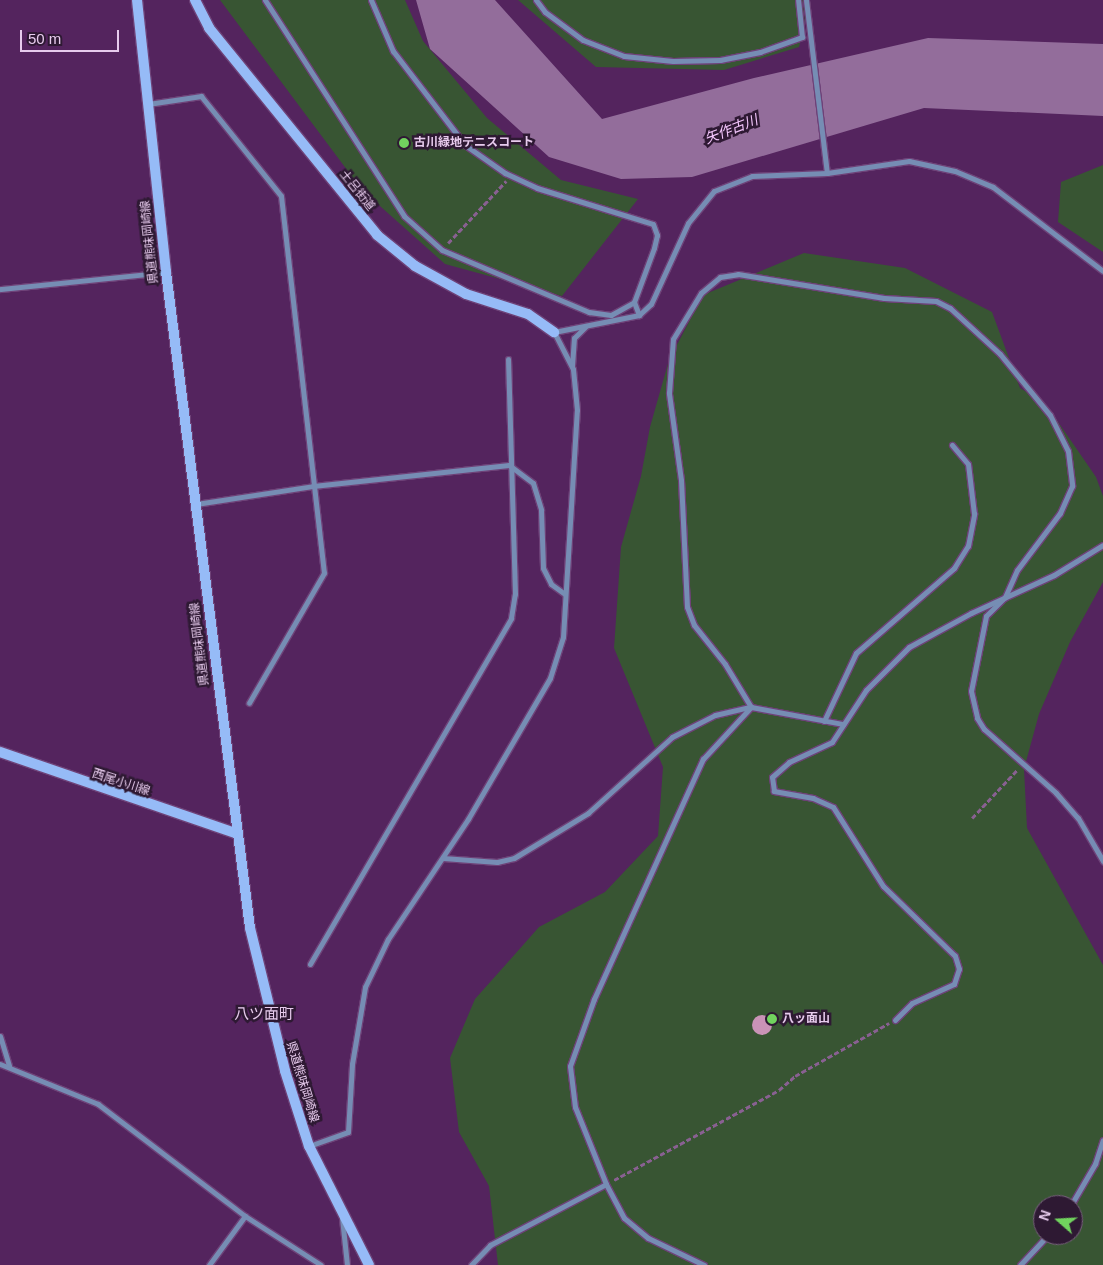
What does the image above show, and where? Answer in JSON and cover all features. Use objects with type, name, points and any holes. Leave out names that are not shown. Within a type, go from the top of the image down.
[{"type":"main road","name":"県道熊味岡崎線","points":[[137,0],[166,272],[235,833],[266,1000],[309,1146],[341,1214],[369,1265]]},
{"type":"main road","name":"土呂街道","points":[[195,0],[208,28],[376,235],[415,266],[466,294],[528,314],[554,332]]},
{"type":"main road","name":"西尾小川線","points":[[0,752],[235,833]]},
{"type":"street","points":[[265,0],[404,216],[442,250],[589,312],[611,315],[634,302],[654,248],[657,235],[653,224],[537,188],[510,176],[465,145],[428,100],[393,52],[371,0]]},
{"type":"street","points":[[536,0],[545,12],[583,40],[624,56],[673,61],[720,60],[760,52],[802,37],[798,0]]},
{"type":"street","points":[[806,0],[827,173]]},
{"type":"street","points":[[148,104],[200,96],[281,196],[324,573],[249,702]]},
{"type":"street","points":[[573,369],[554,332],[585,328],[639,315],[651,304],[688,224],[714,191],[752,176],[827,173],[910,161],[955,171],[994,187],[1103,271]]},
{"type":"street","points":[[0,289],[166,272]]},
{"type":"street","points":[[751,707],[725,664],[694,625],[687,607],[681,480],[669,393],[673,339],[701,293],[720,278],[738,274],[884,298],[936,301],[950,308],[1000,354],[1050,415],[1068,451],[1073,472],[1060,513],[1017,570],[1005,597],[986,616],[971,691],[976,718],[1022,764],[1056,792],[1078,818],[1103,861]]},
{"type":"street","points":[[634,302],[639,315]]},
{"type":"street","points":[[309,1146],[348,1132],[352,1064],[365,986],[388,939],[443,858],[550,678],[563,637],[576,410],[570,349],[574,338],[585,328]]},
{"type":"street","points":[[310,964],[512,618],[516,594],[509,465],[508,359]]},
{"type":"street","points":[[824,721],[856,653],[954,568],[968,546],[974,514],[968,464],[952,445]]},
{"type":"street","points":[[196,504],[313,486],[509,465],[533,483],[541,510],[543,568],[551,584],[565,594]]},
{"type":"street","points":[[895,1020],[912,1003],[954,984],[959,970],[955,956],[883,886],[833,807],[813,798],[774,791],[770,783],[789,762],[832,742],[877,676],[909,647],[1103,545]]},
{"type":"street","points":[[443,858],[497,862],[514,858],[588,813],[672,737],[715,715],[751,707],[843,724]]},
{"type":"street","points":[[704,1265],[635,1229],[606,1184],[575,1107],[570,1066],[594,999],[704,759],[751,707]]},
{"type":"street","points":[[0,1036],[9,1066]]},
{"type":"street","points":[[0,1064],[9,1066],[98,1104],[245,1216],[321,1265]]},
{"type":"street","points":[[1077,1195],[1095,1164],[1103,1140]]},
{"type":"street","points":[[471,1265],[490,1245],[606,1184]]},
{"type":"street","points":[[341,1214],[348,1265]]},
{"type":"street","points":[[209,1265],[245,1216]]},
{"type":"street","points":[[1020,1265],[1039,1245]]},
{"type":"path","points":[[442,250],[510,176]]},
{"type":"path","points":[[972,818],[1022,764]]},
{"type":"path","points":[[606,1184],[779,1090],[795,1076],[895,1020]]},
{"type":"green space","points":[[220,0],[405,0],[423,41],[487,118],[561,180],[638,199],[562,296],[445,264],[362,190]]},
{"type":"green space","points":[[518,0],[803,0],[805,23],[799,47],[724,70],[596,67]]},
{"type":"green space","points":[[1103,165],[1103,252],[1058,222],[1061,182]]},
{"type":"green space","points":[[804,253],[905,268],[992,312],[1020,388],[1045,403],[1096,477],[1103,496],[1103,582],[1070,642],[1039,714],[1024,769],[1027,828],[1103,965],[1103,1265],[498,1265],[489,1186],[459,1132],[450,1058],[475,999],[539,927],[605,892],[658,836],[663,767],[614,648],[621,547],[641,476],[650,427],[669,360],[703,295]]},
{"type":"water","name":"矢作古川","points":[[416,0],[495,0],[602,119],[754,78],[928,38],[1103,44],[1103,116],[924,108],[692,177],[621,179],[549,157],[430,49]]},
{"type":"building","points":[[762,1015],[769,1018],[772,1025],[769,1032],[762,1035],[755,1032],[752,1025],[755,1018]]},
{"type":"place","name":"古川緑地テニスコート","points":[[404,143]]},
{"type":"place","name":"八ッ面山","points":[[772,1019]]},
{"type":"district","name":"八ツ面町","points":[[264,1014]]}]
